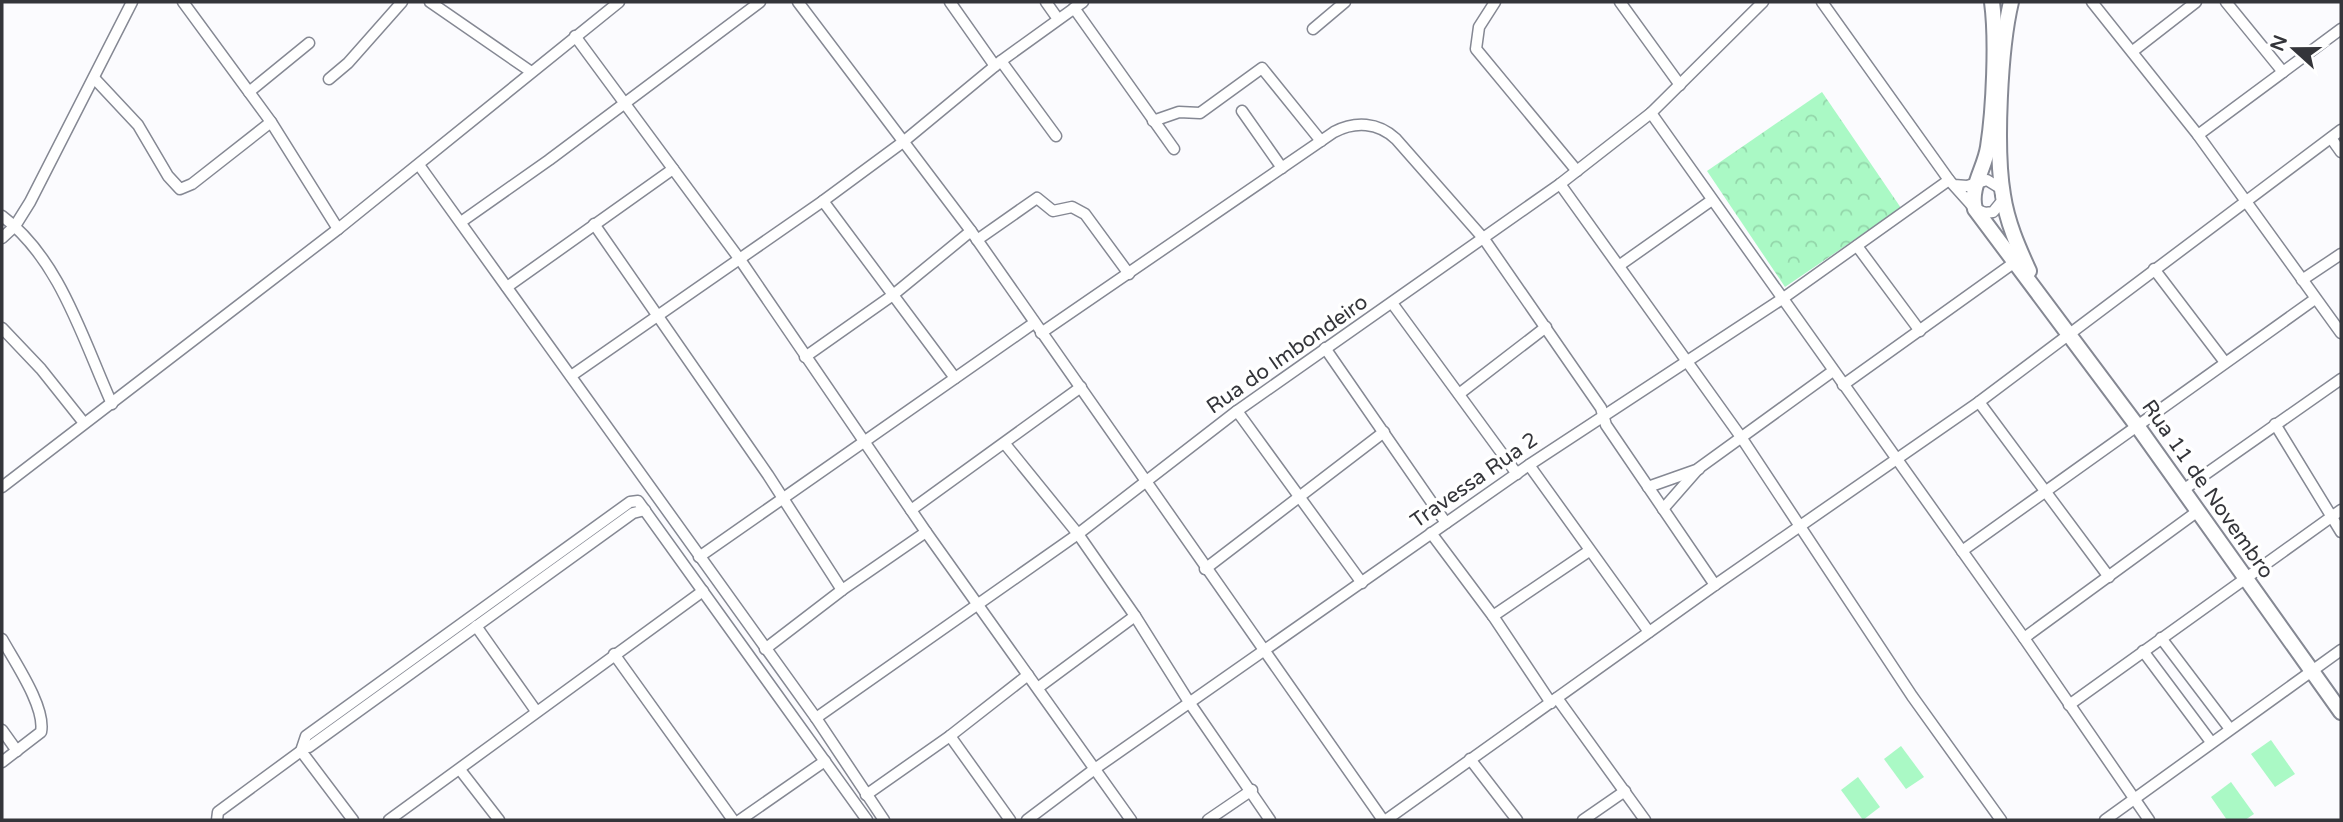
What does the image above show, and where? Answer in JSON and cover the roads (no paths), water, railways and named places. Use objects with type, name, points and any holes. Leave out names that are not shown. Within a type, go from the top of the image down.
[{"type":"main road","points":[[1975,209],[1973,195],[1989,135],[1992,2]]},
{"type":"main road","name":"Rua 11 de Novembro","points":[[2011,2],[2002,95],[2002,193],[2011,229],[2038,292]]},
{"type":"main road","name":"Rua 11 de Novembro","points":[[1975,209],[2199,511],[2341,712]]},
{"type":"street","points":[[2,238],[15,226],[132,2]]},
{"type":"street","points":[[183,2],[271,122],[338,229]]},
{"type":"street","points":[[329,79],[348,63],[402,2]]},
{"type":"street","points":[[430,2],[530,71]]},
{"type":"street","points":[[3,484],[338,229],[530,71],[620,2]]},
{"type":"street","points":[[461,222],[624,106],[760,2]]},
{"type":"street","points":[[798,2],[974,236],[1148,481],[1263,653],[1384,820],[1979,402],[2341,130]]},
{"type":"street","points":[[950,2],[1056,136]]},
{"type":"street","points":[[1046,2],[1058,19]]},
{"type":"street","points":[[1313,29],[1345,2]]},
{"type":"street","points":[[1495,2],[1479,27],[1476,49],[1577,171]]},
{"type":"street","points":[[1620,2],[1680,85]]},
{"type":"street","name":"Rua do Imbondeiro","points":[[816,718],[1077,534],[1237,411],[1560,184],[1651,113],[1763,2]]},
{"type":"street","points":[[1822,2],[1951,182],[1975,209],[1985,213],[1993,212],[2000,205],[2002,193],[1994,183],[1978,182],[1967,186],[1951,182]]},
{"type":"street","points":[[2092,2],[2198,135],[2341,333]]},
{"type":"street","points":[[2133,51],[2196,2]]},
{"type":"street","points":[[2226,2],[2283,72]]},
{"type":"street","points":[[570,376],[741,261],[824,201],[904,142],[998,64],[1079,5],[1153,121],[1174,149]]},
{"type":"street","points":[[2198,135],[2341,29]]},
{"type":"street","points":[[575,36],[624,106],[741,261],[976,604],[1039,687],[1132,820]]},
{"type":"street","points":[[249,92],[309,43]]},
{"type":"street","points":[[1153,121],[1179,112],[1200,113],[1262,68],[1321,141]]},
{"type":"street","points":[[94,78],[138,125],[168,176],[180,189],[192,184],[271,122]]},
{"type":"street","points":[[1242,110],[1282,168]]},
{"type":"street","points":[[1651,113],[2024,638],[2149,820]]},
{"type":"street","points":[[1041,333],[1321,141],[1356,124],[1390,133],[1483,239],[1601,408],[1603,417],[1648,487],[1715,585]]},
{"type":"street","points":[[2331,138],[2341,152]]},
{"type":"street","points":[[419,165],[816,718],[884,820]]},
{"type":"street","points":[[506,287],[673,169]]},
{"type":"street","name":"Travessa Rua 2","points":[[1027,820],[1189,702],[1263,653],[1529,465],[1782,299],[1951,182]]},
{"type":"street","points":[[1560,184],[1741,437],[1912,696],[2001,820]]},
{"type":"street","points":[[805,357],[974,236],[1037,198],[1053,211],[1072,207],[1085,214],[1129,274]]},
{"type":"street","points":[[1620,265],[1712,200]]},
{"type":"street","points":[[824,201],[955,379]]},
{"type":"street","points":[[2,216],[39,252],[111,404]]},
{"type":"street","points":[[594,224],[784,500],[842,590]]},
{"type":"street","points":[[1857,246],[1920,331]]},
{"type":"street","points":[[2302,280],[2341,254]]},
{"type":"street","points":[[1843,385],[2015,262]]},
{"type":"street","points":[[2154,269],[2224,361]]},
{"type":"street","points":[[1962,551],[2224,361],[2315,299]]},
{"type":"street","points":[[1392,303],[1517,474]]},
{"type":"street","points":[[699,557],[1034,323]]},
{"type":"street","points":[[1459,394],[1546,327]]},
{"type":"street","points":[[2,328],[41,369],[84,423]]},
{"type":"street","points":[[1325,348],[1447,523]]},
{"type":"street","points":[[1663,509],[1699,468],[1833,371]]},
{"type":"street","points":[[2183,490],[2341,379]]},
{"type":"street","points":[[911,510],[1081,387]]},
{"type":"street","points":[[1979,402],[2109,577]]},
{"type":"street","points":[[1237,411],[1362,583]]},
{"type":"street","points":[[2275,424],[2341,532]]},
{"type":"street","points":[[1205,569],[1384,432]]},
{"type":"street","points":[[1005,444],[1077,534],[1135,616],[1189,702],[1252,790],[1270,820]]},
{"type":"street","points":[[1529,465],[1649,632]]},
{"type":"street","points":[[1648,487],[1699,468]]},
{"type":"street","points":[[302,749],[310,732],[630,502],[638,501],[867,820]]},
{"type":"street","points":[[216,820],[218,812],[302,749],[309,747],[633,513],[645,510]]},
{"type":"street","points":[[2069,705],[2341,510]]},
{"type":"street","points":[[2024,638],[2199,511]]},
{"type":"street","points":[[765,649],[842,590],[926,532]]},
{"type":"street","points":[[1432,533],[1554,701],[1645,820]]},
{"type":"street","points":[[1493,616],[1589,551]]},
{"type":"street","points":[[389,820],[461,771],[536,711],[703,592]]},
{"type":"street","points":[[1039,687],[1135,616]]},
{"type":"street","points":[[476,626],[536,711]]},
{"type":"street","points":[[2161,638],[2230,729]]},
{"type":"street","points":[[2,639],[38,707],[43,724],[41,732],[2,762]]},
{"type":"street","points":[[2105,820],[2341,650]]},
{"type":"street","points":[[2143,651],[2211,742]]},
{"type":"street","points":[[614,654],[733,820]]},
{"type":"street","points":[[866,795],[950,736],[1028,675]]},
{"type":"street","points":[[2,730],[17,751]]},
{"type":"street","points":[[950,736],[1010,820]]},
{"type":"street","points":[[302,749],[353,820]]},
{"type":"street","points":[[1470,759],[1517,820]]},
{"type":"street","points":[[740,820],[825,761]]},
{"type":"street","points":[[461,771],[499,820]]},
{"type":"street","points":[[1208,820],[1252,790]]},
{"type":"street","points":[[1583,820],[1625,791]]}]
